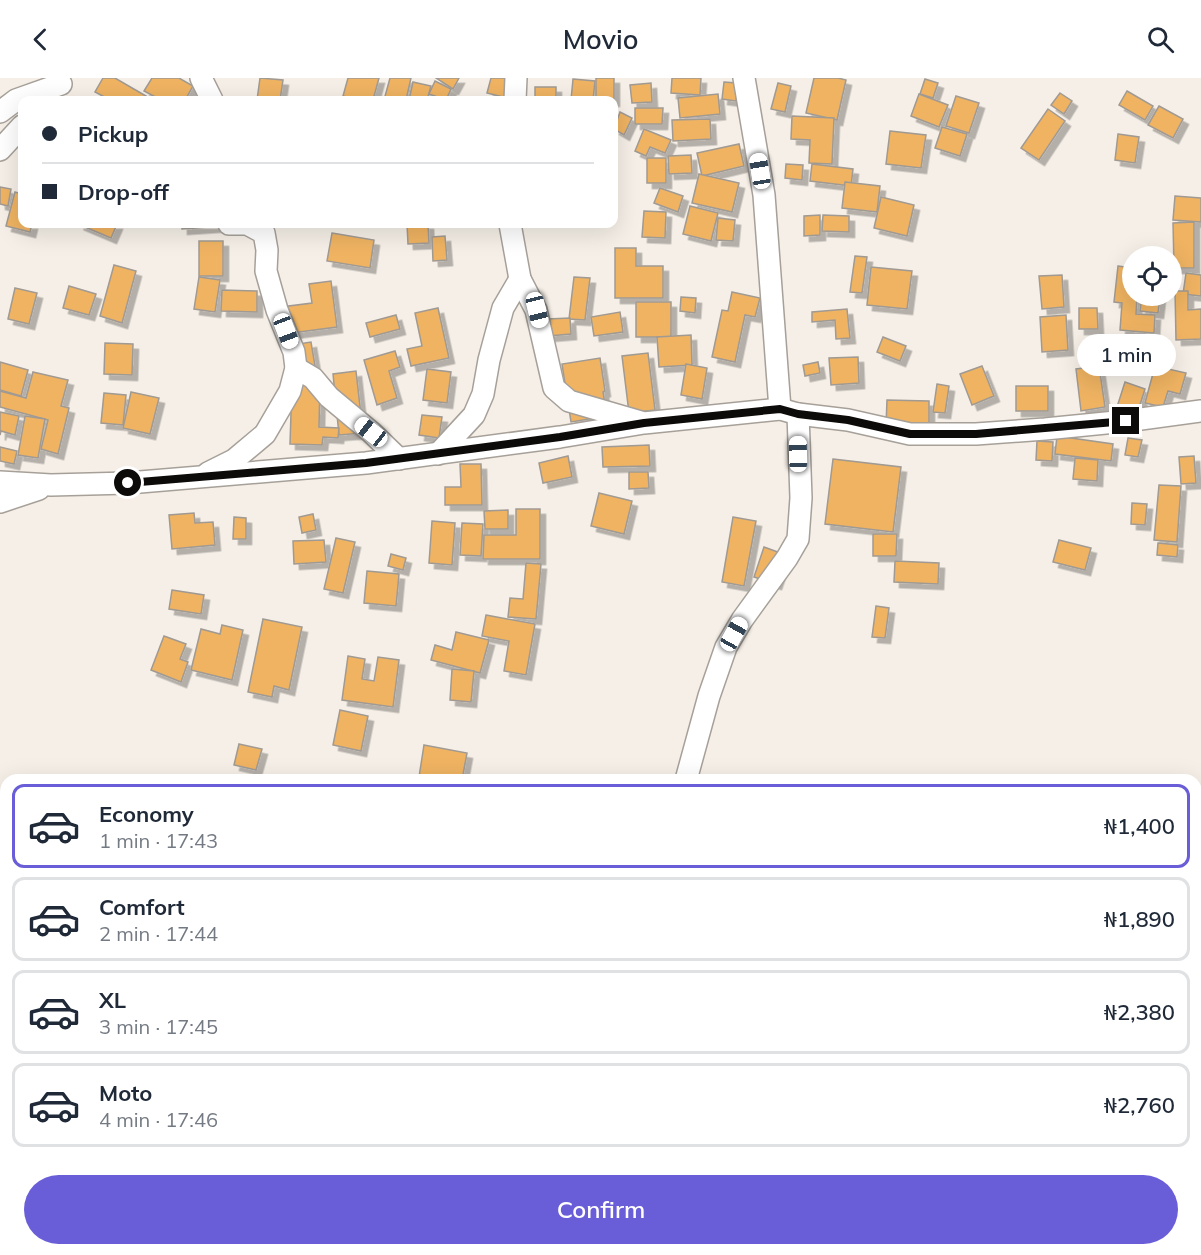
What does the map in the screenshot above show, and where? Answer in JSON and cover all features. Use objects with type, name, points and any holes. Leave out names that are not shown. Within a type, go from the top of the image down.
[{"type":"street","points":[[201,78],[210,96]]},
{"type":"street","points":[[515,96],[516,78]]},
{"type":"street","points":[[688,774],[726,647],[798,539],[801,498],[764,195],[744,78]]},
{"type":"street","points":[[49,96],[63,81]]},
{"type":"street","points":[[26,96],[63,81]]},
{"type":"street","points":[[0,112],[18,99]]},
{"type":"street","points":[[0,150],[18,130]]},
{"type":"street","points":[[199,478],[234,460],[265,434],[290,391],[296,368],[294,352],[277,310],[266,271],[267,250],[264,233],[255,228]]},
{"type":"street","points":[[511,228],[520,279],[537,310],[554,388],[569,402],[644,423]]},
{"type":"street","points":[[438,454],[474,415],[483,394],[489,360],[503,308],[520,279]]},
{"type":"street","points":[[296,368],[313,378],[329,397],[399,459]]},
{"type":"street","points":[[0,482],[51,485],[199,478],[399,459],[644,423],[789,411],[848,420],[910,434],[976,434],[1126,421],[1201,411]]},
{"type":"street","points":[[0,502],[51,485]]},
{"type":"building","points":[[103,78],[115,78],[146,96],[102,96],[95,92]]},
{"type":"building","points":[[152,78],[179,78],[193,86],[187,96],[153,96],[144,91]]},
{"type":"building","points":[[260,78],[283,80],[281,96],[258,96]]},
{"type":"building","points":[[348,78],[379,78],[374,96],[343,96]]},
{"type":"building","points":[[390,78],[411,78],[407,96],[385,96]]},
{"type":"building","points":[[436,78],[459,78],[453,89]]},
{"type":"building","points":[[491,78],[512,78],[508,96],[487,93]]},
{"type":"building","points":[[596,78],[614,78],[614,96],[596,96]]},
{"type":"building","points":[[672,78],[701,78],[700,95],[671,93]]},
{"type":"building","points":[[814,78],[846,80],[837,120],[806,113]]},
{"type":"building","points":[[573,79],[595,81],[593,96],[571,96]]},
{"type":"building","points":[[925,79],[938,83],[933,98],[920,94]]},
{"type":"building","points":[[435,81],[451,89],[448,96],[429,94]]},
{"type":"building","points":[[413,82],[431,86],[428,96],[410,96]]},
{"type":"building","points":[[724,82],[737,83],[736,101],[722,99]]},
{"type":"building","points":[[651,83],[652,102],[632,103],[630,85]]},
{"type":"building","points":[[778,83],[791,86],[785,112],[771,109]]},
{"type":"building","points":[[535,87],[556,87],[556,96],[535,96]]},
{"type":"building","points":[[1127,91],[1153,106],[1145,120],[1119,105]]},
{"type":"building","points":[[1060,93],[1072,101],[1064,114],[1051,105]]},
{"type":"building","points":[[718,94],[720,114],[680,118],[678,98]]},
{"type":"building","points":[[919,94],[948,105],[939,127],[911,116]]},
{"type":"building","points":[[956,96],[979,103],[969,133],[946,126]]},
{"type":"building","points":[[1159,106],[1183,119],[1173,138],[1148,125]]},
{"type":"building","points":[[635,108],[663,108],[662,124],[635,124]]},
{"type":"building","points":[[1048,109],[1065,121],[1039,160],[1021,148]]},
{"type":"building","points":[[620,112],[632,118],[624,135],[618,131]]},
{"type":"building","points":[[792,116],[834,118],[832,164],[809,163],[810,140],[791,139]]},
{"type":"building","points":[[710,119],[711,139],[673,141],[672,120]]},
{"type":"building","points":[[942,127],[967,134],[960,156],[935,148]]},
{"type":"building","points":[[644,129],[671,140],[665,153],[650,147],[646,156],[635,151]]},
{"type":"building","points":[[890,131],[926,135],[921,168],[886,164]]},
{"type":"building","points":[[1118,134],[1139,137],[1135,163],[1115,160]]},
{"type":"building","points":[[739,144],[744,166],[702,176],[697,153]]},
{"type":"building","points":[[691,155],[692,173],[669,174],[668,156]]},
{"type":"building","points":[[647,158],[666,158],[666,183],[647,183]]},
{"type":"building","points":[[786,164],[803,165],[802,180],[785,178]]},
{"type":"building","points":[[812,164],[853,169],[851,186],[810,181]]},
{"type":"building","points":[[699,174],[739,183],[732,212],[692,203]]},
{"type":"building","points":[[845,182],[880,186],[877,212],[842,208]]},
{"type":"building","points":[[0,187],[11,189],[8,206],[0,204]]},
{"type":"building","points":[[660,188],[683,196],[678,212],[654,203]]},
{"type":"building","points":[[15,192],[18,193],[18,228],[31,228],[30,232],[6,226]]},
{"type":"building","points":[[1175,196],[1201,198],[1201,222],[1173,220]]},
{"type":"building","points":[[881,197],[914,205],[907,236],[874,228]]},
{"type":"building","points":[[690,206],[718,213],[711,241],[683,234]]},
{"type":"building","points":[[644,211],[666,212],[665,238],[642,237]]},
{"type":"building","points":[[820,215],[820,235],[804,236],[804,216]]},
{"type":"building","points":[[823,215],[849,216],[849,232],[822,231]]},
{"type":"building","points":[[718,218],[735,220],[733,241],[716,240]]},
{"type":"building","points":[[1194,222],[1194,268],[1182,268],[1182,246],[1174,246],[1173,223]]},
{"type":"building","points":[[87,228],[115,228],[111,238]]},
{"type":"building","points":[[407,228],[428,228],[429,243],[408,244]]},
{"type":"building","points":[[332,233],[374,240],[370,268],[327,261]]},
{"type":"building","points":[[445,236],[447,260],[433,261],[432,237]]},
{"type":"building","points":[[199,241],[223,241],[223,276],[199,276]]},
{"type":"building","points":[[615,248],[636,248],[636,266],[663,266],[663,298],[615,298]]},
{"type":"building","points":[[855,256],[867,257],[862,293],[850,292]]},
{"type":"building","points":[[114,265],[136,271],[122,323],[100,316]]},
{"type":"building","points":[[1118,266],[1122,267],[1122,303],[1114,302]]},
{"type":"building","points":[[871,267],[912,271],[907,309],[867,305]]},
{"type":"building","points":[[1186,273],[1201,275],[1201,296],[1183,294]]},
{"type":"building","points":[[1062,275],[1064,307],[1042,309],[1039,276]]},
{"type":"building","points":[[199,277],[220,280],[215,312],[194,309]]},
{"type":"building","points":[[574,277],[590,278],[585,320],[569,319]]},
{"type":"building","points":[[331,281],[337,327],[284,334],[281,307],[312,303],[309,284]]},
{"type":"building","points":[[69,286],[96,294],[89,315],[63,308]]},
{"type":"building","points":[[15,288],[37,293],[29,324],[8,319]]},
{"type":"building","points":[[222,290],[257,291],[257,312],[221,311]]},
{"type":"building","points":[[1182,291],[1188,291],[1188,310],[1201,309],[1201,339],[1176,340],[1175,306],[1182,306]]},
{"type":"building","points":[[732,292],[760,298],[755,317],[745,315],[735,362],[712,357],[722,310],[728,311]]},
{"type":"building","points":[[681,297],[696,298],[695,313],[680,311]]},
{"type":"building","points":[[636,302],[671,302],[671,337],[636,337]]},
{"type":"building","points":[[1122,303],[1122,306],[1136,306],[1136,314],[1155,315],[1154,333],[1120,330]]},
{"type":"building","points":[[1141,306],[1159,306],[1158,313],[1140,311]]},
{"type":"building","points":[[438,308],[449,358],[411,366],[407,349],[422,346],[415,313]]},
{"type":"building","points":[[1079,308],[1097,308],[1098,329],[1079,329]]},
{"type":"building","points":[[847,309],[850,338],[836,339],[835,320],[812,322],[812,312]]},
{"type":"building","points":[[620,312],[623,332],[594,336],[591,317]]},
{"type":"building","points":[[396,315],[400,329],[370,337],[366,323]]},
{"type":"building","points":[[1066,315],[1068,350],[1042,352],[1040,317]]},
{"type":"building","points":[[570,318],[571,334],[548,336],[547,319]]},
{"type":"building","points":[[691,335],[692,365],[659,367],[657,337]]},
{"type":"building","points":[[883,337],[906,346],[900,361],[877,352]]},
{"type":"building","points":[[311,342],[317,378],[285,346]]},
{"type":"building","points":[[105,343],[133,344],[132,375],[104,374]]},
{"type":"building","points":[[395,351],[400,367],[389,371],[397,398],[377,405],[364,360]]},
{"type":"building","points":[[648,353],[655,410],[629,413],[622,356]]},
{"type":"building","points":[[858,357],[859,383],[831,385],[829,358]]},
{"type":"building","points":[[600,358],[607,416],[571,422],[562,364]]},
{"type":"building","points":[[0,362],[28,370],[21,396],[0,390]]},
{"type":"building","points":[[818,362],[820,373],[805,376],[803,365]]},
{"type":"building","points":[[686,364],[707,368],[702,399],[681,395]]},
{"type":"building","points":[[982,366],[994,396],[972,405],[960,374]]},
{"type":"building","points":[[1099,366],[1105,407],[1081,411],[1076,369]]},
{"type":"building","points":[[1155,366],[1186,373],[1180,394],[1168,391],[1163,407],[1145,403]]},
{"type":"building","points":[[427,369],[451,372],[447,403],[423,400]]},
{"type":"building","points":[[356,371],[363,433],[339,435],[333,374]]},
{"type":"building","points":[[33,372],[68,380],[61,406],[69,408],[58,454],[41,449],[48,420],[0,407],[0,391],[26,398]]},
{"type":"building","points":[[1125,382],[1145,389],[1136,417],[1116,410]]},
{"type":"building","points":[[292,383],[320,384],[319,427],[339,428],[338,438],[323,437],[322,445],[290,444]]},
{"type":"building","points":[[937,384],[949,386],[945,413],[933,412]]},
{"type":"building","points":[[1016,386],[1048,386],[1048,411],[1016,411]]},
{"type":"building","points":[[131,392],[159,398],[150,434],[123,428]]},
{"type":"building","points":[[104,393],[126,395],[123,425],[101,423]]},
{"type":"building","points":[[887,400],[929,401],[929,426],[886,425]]},
{"type":"building","points":[[0,412],[19,416],[15,435],[1,431],[0,435]]},
{"type":"building","points":[[422,415],[442,417],[439,438],[419,435]]},
{"type":"building","points":[[25,416],[45,419],[38,458],[18,455]]},
{"type":"building","points":[[1057,436],[1113,444],[1111,461],[1055,454]]},
{"type":"building","points":[[1128,438],[1142,440],[1138,457],[1125,455]]},
{"type":"building","points":[[1037,441],[1053,442],[1052,461],[1036,460]]},
{"type":"building","points":[[649,445],[650,466],[603,467],[602,447]]},
{"type":"building","points":[[0,447],[17,451],[14,464],[0,461]]},
{"type":"building","points":[[568,456],[572,477],[543,483],[539,463]]},
{"type":"building","points":[[1194,456],[1196,483],[1181,484],[1179,457]]},
{"type":"building","points":[[1075,458],[1098,460],[1097,481],[1073,479]]},
{"type":"building","points":[[833,459],[901,467],[893,532],[825,524]]},
{"type":"building","points":[[460,464],[481,464],[482,505],[445,505],[445,487],[461,487]]},
{"type":"building","points":[[629,472],[648,472],[649,488],[629,489]]},
{"type":"building","points":[[1159,485],[1181,486],[1177,542],[1154,540]]},
{"type":"building","points":[[599,493],[632,501],[624,534],[591,526]]},
{"type":"building","points":[[1132,503],[1147,504],[1145,525],[1131,524]]},
{"type":"building","points":[[516,509],[540,509],[540,559],[483,559],[484,535],[516,535]]},
{"type":"building","points":[[508,510],[508,529],[485,529],[484,511]]},
{"type":"building","points":[[194,513],[195,523],[213,522],[215,545],[172,549],[169,515]]},
{"type":"building","points":[[313,514],[316,530],[302,533],[299,517]]},
{"type":"building","points":[[234,517],[246,518],[246,539],[233,539]]},
{"type":"building","points":[[733,517],[756,521],[744,586],[722,582]]},
{"type":"building","points":[[432,521],[455,523],[452,565],[429,563]]},
{"type":"building","points":[[462,523],[483,524],[481,556],[460,555]]},
{"type":"building","points":[[873,534],[897,534],[896,556],[873,556]]},
{"type":"building","points":[[336,538],[355,542],[343,593],[324,589]]},
{"type":"building","points":[[324,540],[326,562],[294,564],[293,541]]},
{"type":"building","points":[[1059,540],[1091,548],[1085,570],[1053,562]]},
{"type":"building","points":[[1158,543],[1178,545],[1177,557],[1157,555]]},
{"type":"building","points":[[764,547],[786,555],[776,584],[754,577]]},
{"type":"building","points":[[391,554],[406,558],[403,570],[388,566]]},
{"type":"building","points":[[895,561],[939,563],[938,584],[894,582]]},
{"type":"building","points":[[526,563],[541,564],[536,619],[508,617],[510,598],[523,599]]},
{"type":"building","points":[[367,571],[399,574],[396,606],[364,603]]},
{"type":"building","points":[[172,590],[204,595],[201,614],[169,609]]},
{"type":"building","points":[[876,606],[889,608],[885,638],[872,637]]},
{"type":"building","points":[[486,615],[535,624],[526,675],[504,671],[509,641],[482,636]]},
{"type":"building","points":[[263,619],[302,627],[289,690],[274,686],[272,697],[248,692]]},
{"type":"building","points":[[222,625],[243,630],[232,680],[191,670],[201,629],[220,634]]},
{"type":"building","points":[[456,632],[489,640],[480,673],[431,660],[435,645],[452,650]]},
{"type":"building","points":[[164,636],[186,644],[180,659],[188,662],[181,682],[151,670]]},
{"type":"building","points":[[348,656],[365,659],[362,679],[374,681],[378,657],[399,660],[393,707],[342,700]]},
{"type":"building","points":[[452,669],[474,671],[471,702],[450,700]]},
{"type":"building","points":[[340,710],[368,716],[361,751],[333,745]]},
{"type":"building","points":[[239,744],[262,749],[256,770],[234,765]]},
{"type":"building","points":[[424,745],[467,753],[463,774],[419,774]]},
{"type":"route","points":[[128,483],[366,463],[560,437],[644,423],[780,409],[798,414],[848,420],[910,434],[976,434],[1126,421]]}]
